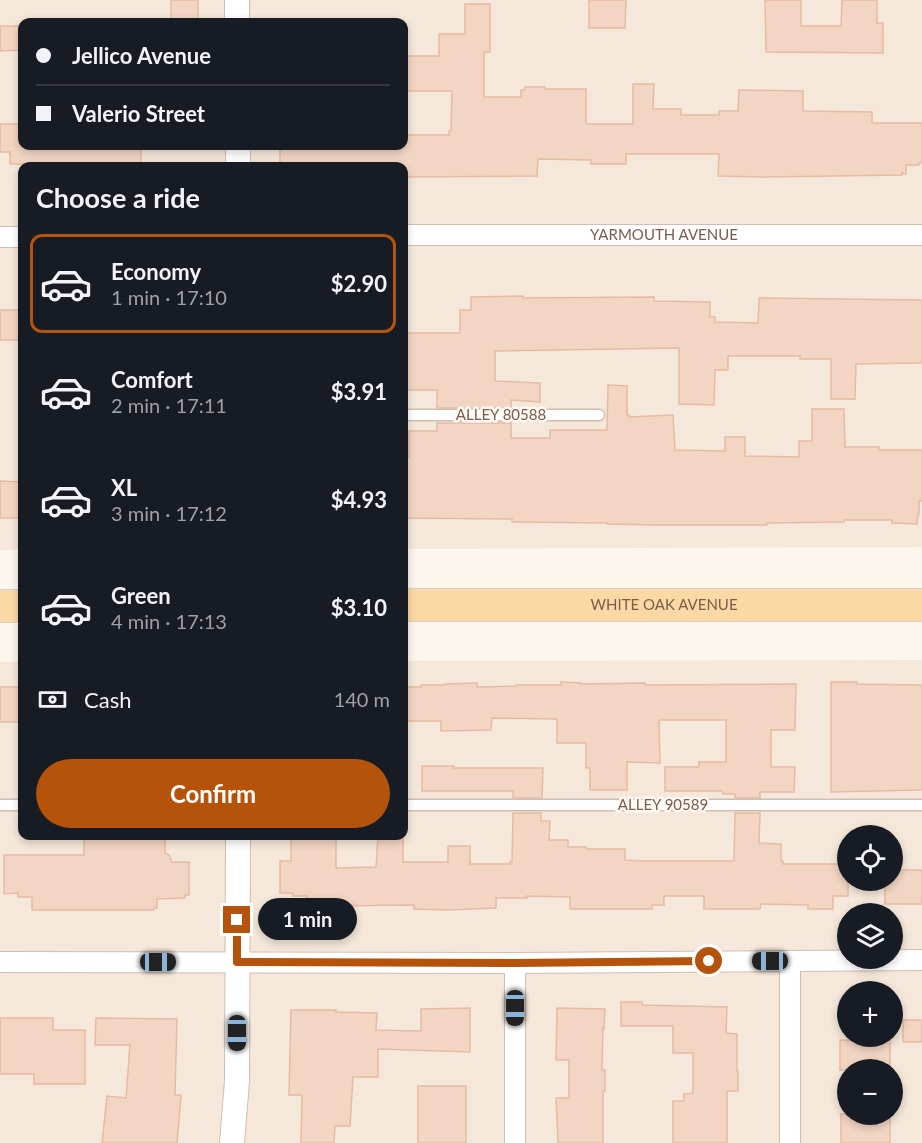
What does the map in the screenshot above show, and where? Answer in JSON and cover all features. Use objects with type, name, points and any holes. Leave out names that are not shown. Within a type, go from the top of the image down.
[{"type":"main road","name":"WHITE OAK AVENUE","points":[[408,605],[922,605]]},
{"type":"main road","points":[[0,606],[18,606]]},
{"type":"street","points":[[237,0],[237,18]]},
{"type":"street","name":"YARMOUTH AVENUE","points":[[408,235],[922,235]]},
{"type":"street","points":[[0,237],[18,237]]},
{"type":"street","points":[[232,1143],[237,1081],[238,840]]},
{"type":"street","points":[[0,962],[515,963],[922,960]]},
{"type":"street","points":[[790,961],[790,1143]]},
{"type":"street","points":[[515,963],[515,1143]]},
{"type":"lane","name":"ALLEY 80588","points":[[408,415],[599,415]]},
{"type":"lane","points":[[0,805],[18,805]]},
{"type":"lane","name":"ALLEY 90589","points":[[408,805],[922,805]]},
{"type":"shaded area","points":[[0,0],[922,0],[922,547],[408,549],[408,162],[18,162],[18,550],[0,550]]},
{"type":"shaded area","points":[[922,660],[922,1143],[0,1143],[0,662],[18,662],[18,840],[408,840],[408,661]]},
{"type":"building","points":[[171,0],[198,0],[198,18],[171,18]]},
{"type":"building","points":[[589,0],[626,0],[625,28],[589,28]]},
{"type":"building","points":[[765,0],[801,0],[801,26],[841,26],[842,0],[877,0],[877,23],[883,23],[883,53],[766,52]]},
{"type":"building","points":[[465,4],[490,4],[490,52],[484,52],[484,97],[521,97],[521,90],[525,90],[525,87],[586,89],[586,124],[633,124],[633,84],[654,84],[653,109],[681,109],[681,115],[719,115],[719,111],[738,111],[739,90],[803,91],[803,111],[872,112],[872,123],[922,123],[922,163],[906,165],[906,174],[902,173],[902,175],[718,176],[719,154],[626,154],[626,164],[591,164],[591,160],[538,159],[537,176],[408,177],[408,162],[280,162],[280,150],[408,150],[408,135],[449,135],[452,91],[408,91],[408,56],[439,56],[439,34],[465,34]]},
{"type":"building","points":[[0,26],[18,26],[18,50],[0,51]]},
{"type":"building","points":[[0,124],[18,124],[18,150],[141,150],[141,162],[18,162],[18,164],[10,164],[10,152],[0,152]]},
{"type":"building","points":[[471,297],[654,297],[654,301],[710,302],[710,317],[715,317],[715,322],[758,323],[759,298],[922,300],[922,363],[856,364],[855,399],[831,399],[831,359],[800,359],[800,356],[728,356],[728,370],[715,370],[714,405],[679,404],[679,348],[495,351],[495,381],[540,383],[540,402],[511,400],[511,408],[437,408],[437,390],[408,390],[408,333],[460,333],[460,310],[471,310]]},
{"type":"building","points":[[0,310],[18,310],[18,340],[0,340]]},
{"type":"building","points":[[608,385],[627,386],[627,415],[629,417],[673,415],[675,450],[725,451],[725,437],[745,437],[745,456],[799,457],[799,441],[812,441],[812,409],[844,409],[845,447],[922,450],[922,501],[919,501],[917,524],[892,523],[892,520],[844,520],[844,522],[767,523],[767,525],[655,525],[512,522],[512,519],[408,518],[409,431],[437,431],[437,423],[511,423],[511,438],[550,438],[550,430],[607,430]]},
{"type":"building","points":[[0,481],[18,482],[18,518],[0,518]]},
{"type":"building","points":[[561,682],[645,683],[645,685],[796,684],[795,730],[771,730],[771,767],[795,767],[794,792],[760,792],[760,798],[735,798],[735,794],[723,794],[722,791],[665,791],[665,767],[699,767],[699,762],[726,762],[726,720],[659,720],[660,763],[627,762],[627,790],[590,790],[590,768],[586,768],[586,743],[557,743],[557,719],[492,718],[491,730],[441,731],[441,721],[408,721],[408,687],[477,683],[477,687],[561,685]]},
{"type":"building","points":[[831,682],[922,685],[922,790],[831,792]]},
{"type":"building","points":[[0,687],[18,687],[18,722],[0,722]]},
{"type":"building","points":[[422,766],[543,768],[542,798],[513,798],[513,791],[422,791]]},
{"type":"building","points":[[513,813],[541,813],[541,821],[550,821],[549,840],[568,840],[568,847],[625,849],[625,860],[734,861],[735,813],[760,813],[759,843],[781,844],[783,864],[837,864],[837,891],[848,891],[848,896],[833,896],[833,909],[808,909],[808,905],[761,904],[760,909],[704,909],[704,896],[664,896],[664,905],[652,905],[652,909],[570,909],[570,897],[527,896],[527,898],[496,898],[496,908],[447,910],[414,909],[414,905],[307,908],[307,896],[280,893],[280,861],[291,861],[291,840],[336,840],[336,868],[376,867],[378,840],[403,840],[403,862],[448,862],[448,846],[470,846],[470,864],[510,864],[512,862]]},
{"type":"building","points":[[84,840],[165,840],[165,853],[169,855],[172,862],[189,862],[189,895],[185,895],[185,898],[157,899],[157,908],[154,910],[32,910],[32,897],[18,897],[18,893],[4,894],[4,855],[84,855]]},
{"type":"building","points":[[903,870],[922,870],[922,904],[885,903],[885,891],[903,891]]},
{"type":"building","points":[[621,1002],[642,1002],[642,1005],[727,1007],[726,1033],[737,1034],[738,1091],[727,1091],[727,1143],[673,1143],[673,1101],[684,1101],[684,1094],[693,1093],[693,1053],[673,1053],[673,1026],[621,1026]]},
{"type":"building","points":[[470,1008],[470,1052],[378,1049],[378,1077],[353,1077],[350,1126],[335,1126],[334,1143],[301,1143],[302,1095],[289,1095],[291,1010],[377,1013],[376,1030],[421,1031],[421,1009]]},
{"type":"building","points":[[557,1008],[605,1009],[602,1070],[605,1070],[603,1143],[558,1143],[556,1098],[569,1098],[569,1060],[556,1060]]},
{"type":"building","points":[[0,1018],[53,1018],[53,1030],[85,1030],[85,1084],[34,1084],[34,1074],[0,1074]]},
{"type":"building","points":[[96,1018],[177,1019],[175,1095],[181,1095],[177,1143],[102,1143],[107,1096],[126,1098],[130,1045],[95,1045]]},
{"type":"building","points":[[903,1020],[922,1020],[922,1042],[903,1042]]},
{"type":"building","points":[[840,1047],[890,1047],[890,1059],[840,1059]]},
{"type":"building","points":[[418,1086],[466,1086],[466,1143],[418,1143]]},
{"type":"building","points":[[841,1125],[890,1125],[890,1143],[841,1143]]},
{"type":"route","points":[[237,920],[237,962],[709,961]]}]
